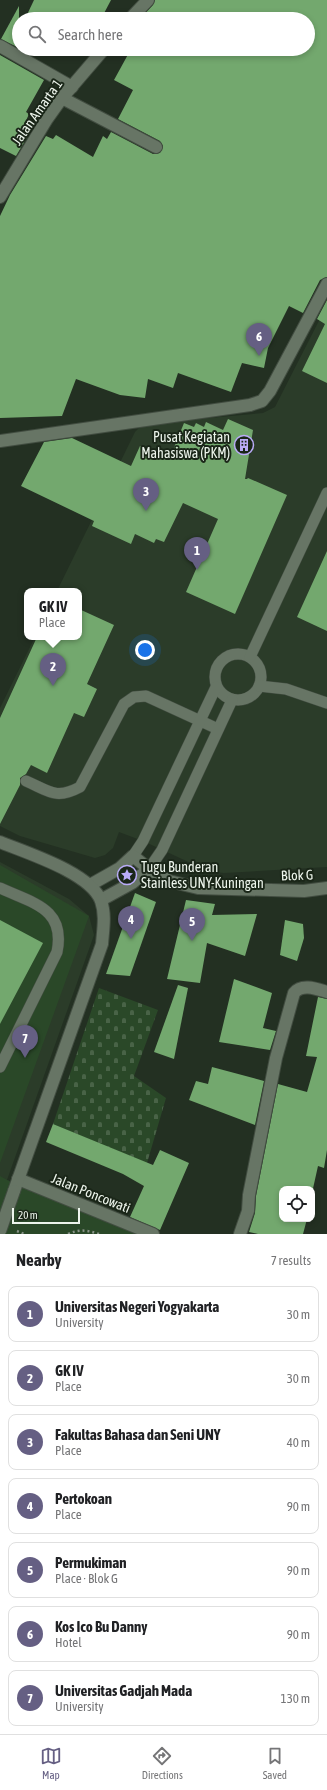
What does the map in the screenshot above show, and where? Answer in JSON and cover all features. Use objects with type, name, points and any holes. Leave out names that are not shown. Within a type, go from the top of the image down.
[{"type":"street","points":[[137,12],[148,0]]},
{"type":"street","points":[[0,46],[12,53]]},
{"type":"street","points":[[18,56],[72,87]]},
{"type":"street","name":"Jalan Amarta 1","points":[[0,196],[47,119],[62,98],[98,56]]},
{"type":"street","points":[[62,98],[156,147]]},
{"type":"street","points":[[0,441],[242,406],[262,401],[270,391],[327,284]]},
{"type":"street","points":[[0,842],[75,874],[90,885],[101,900],[104,918],[102,944],[0,1231]]},
{"type":"street","points":[[90,885],[120,868],[133,856]]},
{"type":"street","name":"Blok G","points":[[133,856],[149,869],[169,881],[198,888],[304,892],[327,888]]},
{"type":"street","points":[[101,900],[132,883],[149,869]]},
{"type":"street","points":[[240,1234],[248,1211],[249,1195],[276,1058],[294,993],[297,990],[309,988],[327,992]]},
{"type":"street","name":"Jalan Poncowati","points":[[18,1179],[153,1234]]},
{"type":"lane","points":[[250,657],[327,492]]},
{"type":"lane","points":[[242,653],[250,657],[256,662],[260,670],[261,678],[255,693],[248,698],[240,700],[232,700],[220,693],[214,681],[214,671],[218,663],[224,657],[233,654],[242,653]]},
{"type":"lane","points":[[259,686],[286,689],[327,704]]},
{"type":"lane","points":[[133,856],[143,841],[216,687]]},
{"type":"lane","points":[[26,780],[53,793],[67,795],[80,787],[124,704],[134,697],[146,696],[218,729]]},
{"type":"lane","points":[[149,869],[162,850],[232,700]]},
{"type":"lane","points":[[0,888],[39,905],[48,912],[58,929],[59,941],[57,952],[0,1066]]},
{"type":"path","points":[[68,1234],[76,1230],[84,1230],[98,1234]]},
{"type":"shaded area","points":[[327,305],[327,867],[224,873],[208,871],[143,841],[119,832],[113,848],[105,855],[95,858],[20,836],[0,826],[0,708],[34,640],[82,640],[82,588],[58,588],[135,432],[143,424],[263,413],[275,407]]},
{"type":"shaded area","points":[[0,862],[69,899],[89,916],[94,935],[7,1180],[143,1234],[0,1234]]},
{"type":"green space","points":[[0,865],[89,916],[0,1163]]},
{"type":"green space","points":[[99,988],[158,1010],[134,1076],[166,1098],[147,1163],[53,1124]]},
{"type":"green space","points":[[0,1176],[7,1180],[143,1234],[0,1234]]},
{"type":"building","points":[[34,0],[111,0],[105,12],[28,12]]},
{"type":"building","points":[[155,0],[327,0],[327,277],[320,280],[303,313],[289,306],[268,348],[264,368],[242,363],[231,392],[178,373],[173,388],[148,379],[145,398],[120,395],[76,379],[62,416],[0,418],[0,216],[10,195],[46,136],[53,139],[56,135],[93,157],[103,136],[107,139],[111,132],[153,154],[160,153],[163,146],[160,141],[118,119],[133,90],[114,80],[127,56],[315,56],[315,12],[146,12],[153,5]]},
{"type":"building","points":[[12,19],[12,44],[1,39]]},
{"type":"building","points":[[0,55],[44,80],[26,112],[29,114],[24,125],[32,129],[16,156],[0,148]]},
{"type":"building","points":[[327,300],[327,383],[302,371],[325,324],[317,319]]},
{"type":"building","points":[[228,419],[253,430],[245,479],[248,478],[287,495],[235,614],[186,592],[218,519],[183,503],[164,542],[156,539],[154,543],[135,534],[131,544],[92,526],[94,521],[21,486],[44,442],[72,438],[131,466],[140,446],[169,460],[184,423],[194,427],[196,423],[204,427],[206,422],[223,430]]},
{"type":"building","points":[[327,551],[327,631],[297,617]]},
{"type":"building","points":[[82,610],[114,625],[87,684],[97,689],[84,717],[74,713],[47,773],[31,765],[26,774],[20,778],[20,785],[0,824],[0,718],[36,640],[82,640]]},
{"type":"building","points":[[135,893],[156,902],[130,976],[106,974]]},
{"type":"building","points":[[186,900],[215,904],[212,915],[257,914],[245,956],[207,943],[200,983],[167,979]]},
{"type":"building","points":[[0,920],[43,943],[0,1024]]},
{"type":"building","points":[[285,920],[303,924],[304,938],[297,961],[280,955]]},
{"type":"building","points":[[234,979],[272,993],[263,1028],[276,1031],[270,1050],[219,1042]]},
{"type":"building","points":[[178,985],[188,988],[174,1059],[154,1052]]},
{"type":"building","points":[[318,997],[327,999],[327,1150],[324,1168],[318,1166],[314,1186],[279,1186],[279,1222],[306,1222],[303,1234],[258,1234],[249,1232],[255,1213],[256,1196],[278,1084],[307,1092],[317,1057],[306,1056]]},
{"type":"building","points":[[212,1067],[264,1081],[255,1125],[189,1100],[196,1081],[208,1084]]},
{"type":"building","points":[[53,1124],[153,1165],[160,1150],[189,1163],[160,1230],[130,1217],[144,1186],[123,1174],[46,1142]]},
{"type":"place","name":"Kos Ico Bu Danny","points":[[259,356]]},
{"type":"place","name":"Pusat Kegiatan Mahasiswa (PKM)","points":[[244,445]]},
{"type":"place","name":"Fakultas Bahasa dan Seni UNY","points":[[146,511]]},
{"type":"place","name":"Universitas Negeri Yogyakarta","points":[[197,570]]},
{"type":"place","name":"GK IV","points":[[53,686]]},
{"type":"place","name":"Tugu Bunderan Stainless UNY-Kuningan","points":[[127,875]]},
{"type":"place","name":"Pertokoan","points":[[131,939]]},
{"type":"place","name":"Permukiman","points":[[192,941]]},
{"type":"place","name":"Universitas Gadjah Mada","points":[[25,1058]]}]
